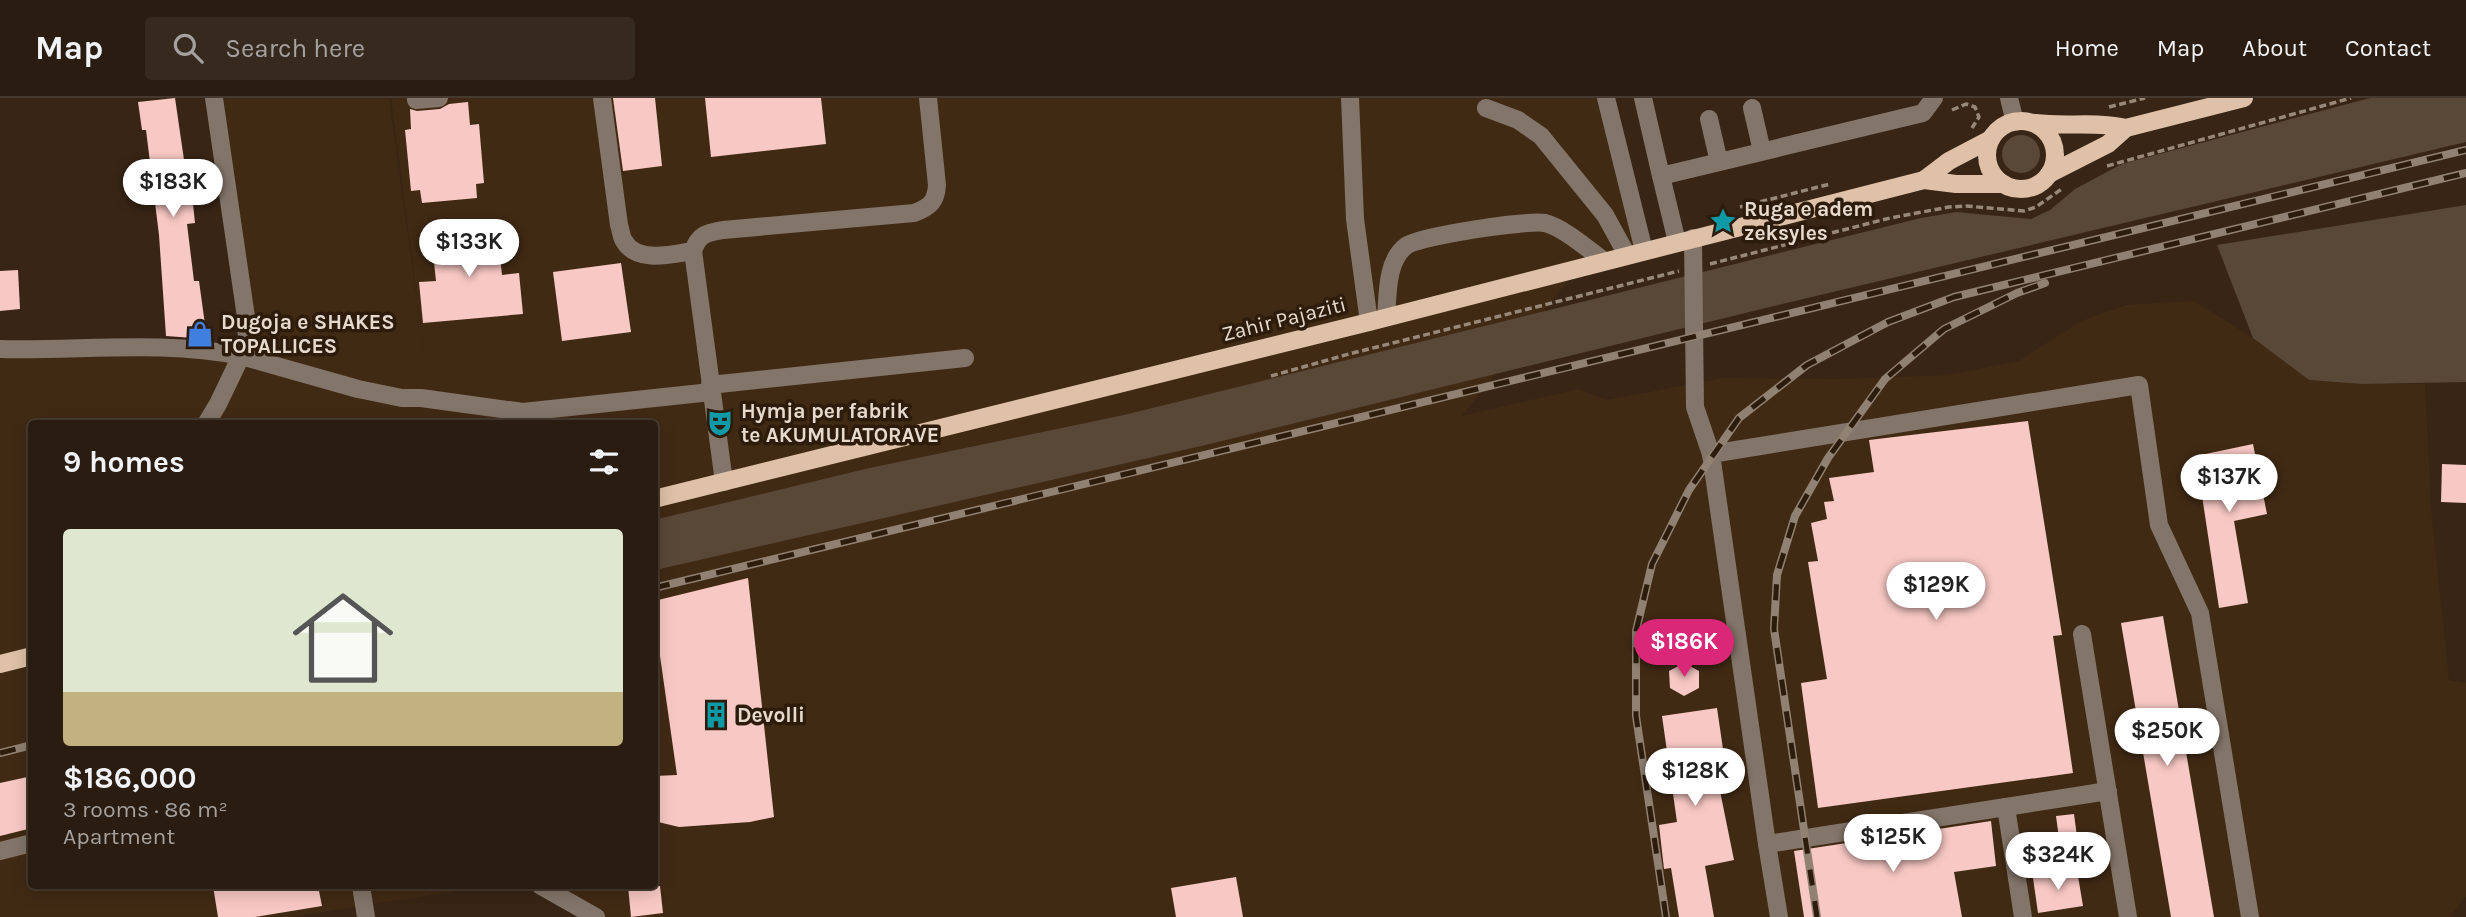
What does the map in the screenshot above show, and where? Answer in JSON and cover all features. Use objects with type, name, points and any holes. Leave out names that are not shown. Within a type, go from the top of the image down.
[{"type":"main road","points":[[2126,128],[2108,144],[2049,174],[2033,186],[2014,188],[2004,184],[1997,178],[1988,160],[1991,139],[1999,129],[2015,122],[2076,126],[2104,123],[2126,128],[2244,98]]},
{"type":"main road","points":[[2034,123],[2044,130],[2054,146],[2055,156],[2049,174]]},
{"type":"main road","name":"Zahir Pajaziti","points":[[658,498],[1924,180],[1949,162],[1991,139]]},
{"type":"main road","name":"Zahir Pajaziti","points":[[1924,180],[1956,184],[2004,184]]},
{"type":"main road","points":[[1,663],[28,657]]},
{"type":"street","points":[[208,420],[247,340],[246,317],[214,98]]},
{"type":"street","points":[[416,100],[439,98]]},
{"type":"street","points":[[602,98],[619,225],[624,241],[632,251],[645,256],[693,251]]},
{"type":"street","points":[[724,482],[693,251],[697,240],[707,233],[925,209],[933,204],[937,185],[928,98]]},
{"type":"street","points":[[1350,98],[1355,219],[1378,319]]},
{"type":"street","points":[[1606,98],[1636,253]]},
{"type":"street","points":[[1643,98],[1661,176],[1685,241],[1695,407],[1711,454],[1779,917]]},
{"type":"street","points":[[1661,176],[1923,113],[1934,98]]},
{"type":"street","points":[[2009,98],[2015,122]]},
{"type":"street","points":[[1486,108],[1518,120],[1541,136],[1636,253]]},
{"type":"street","points":[[1752,108],[1762,151]]},
{"type":"street","points":[[1709,119],[1719,162]]},
{"type":"street","points":[[1378,319],[1393,264],[1406,245],[1508,224],[1545,223],[1574,239],[1604,261]]},
{"type":"street","points":[[0,349],[173,348],[215,351],[402,398],[523,411],[965,358]]},
{"type":"street","points":[[1711,454],[2139,385],[2160,525],[2200,612],[2250,917]]},
{"type":"street","points":[[2082,634],[2128,917]]},
{"type":"street","points":[[1767,844],[2108,791]]},
{"type":"street","points":[[2006,807],[2023,917]]},
{"type":"street","points":[[0,850],[28,845]]},
{"type":"street","points":[[361,889],[364,915]]},
{"type":"street","points":[[546,889],[596,917]]},
{"type":"path","points":[[2103,167],[2351,98]]},
{"type":"path","points":[[1952,110],[1966,104],[1975,107],[1979,117],[1966,134]]},
{"type":"path","points":[[1739,207],[1831,184]]},
{"type":"path","points":[[1699,266],[1890,218],[1948,207],[2024,211],[2036,208],[2069,185]]},
{"type":"path","points":[[1271,376],[1686,270]]},
{"type":"shaded area","points":[[224,98],[389,98],[426,367],[391,98],[1607,98],[1644,251],[1577,269],[1462,416],[1578,389],[1607,400],[1723,378],[1841,379],[1948,375],[2019,361],[2081,321],[2126,305],[2194,301],[2253,338],[2309,380],[2362,384],[2425,384],[2431,509],[2449,680],[2466,683],[2466,896],[2450,917],[596,917],[546,889],[658,889],[658,420],[28,420],[28,889],[472,889],[290,917],[0,917],[0,349],[241,356]]},
{"type":"shaded area","points":[[2370,98],[2466,98],[2466,142],[1774,306],[1197,447],[658,569],[658,519],[865,469],[1124,415],[1921,218],[1956,212],[2031,219],[2050,210],[2075,189],[2122,164]]},
{"type":"shaded area","points":[[2021,135],[2034,141],[2040,154],[2034,167],[2021,173],[2008,167],[2002,154],[2008,141]]},
{"type":"shaded area","points":[[2466,205],[2466,382],[2362,384],[2309,380],[2253,338],[2217,245]]},
{"type":"building","points":[[175,98],[189,194],[192,194],[195,223],[187,224],[194,281],[199,281],[207,339],[166,336],[159,235],[146,130],[142,130],[138,102]]},
{"type":"building","points":[[613,98],[655,98],[662,166],[623,171]]},
{"type":"building","points":[[705,98],[821,98],[826,144],[711,157]]},
{"type":"building","points":[[468,102],[470,125],[479,124],[484,183],[476,184],[477,198],[422,203],[420,190],[411,191],[405,130],[411,129],[410,109],[440,109],[449,104]]},
{"type":"building","points":[[497,228],[502,275],[519,273],[523,314],[423,323],[419,282],[436,281],[431,234]]},
{"type":"building","points":[[621,263],[631,332],[562,341],[553,272]]},
{"type":"building","points":[[18,270],[20,309],[0,311],[0,271]]},
{"type":"building","points":[[2028,421],[2062,635],[2053,636],[2073,773],[1818,808],[1801,683],[1827,679],[1808,562],[1818,561],[1811,523],[1827,519],[1824,502],[1834,501],[1829,478],[1874,472],[1869,440]]},
{"type":"building","points":[[2253,444],[2267,514],[2234,521],[2248,603],[2219,608],[2196,456]]},
{"type":"building","points":[[2442,464],[2466,465],[2466,503],[2441,502]]},
{"type":"building","name":"Devolli","points":[[748,578],[774,817],[750,822],[679,827],[658,822],[658,776],[677,775],[658,656],[658,600]]},
{"type":"building","points":[[2163,616],[2214,917],[2171,917],[2121,623]]},
{"type":"building","points":[[1684,663],[1699,671],[1699,688],[1684,696],[1670,688],[1669,671]]},
{"type":"building","points":[[1717,708],[1729,790],[1720,791],[1734,860],[1705,866],[1714,917],[1679,917],[1671,868],[1664,869],[1659,825],[1677,822],[1662,716]]},
{"type":"building","points":[[28,777],[28,829],[0,836],[0,783]]},
{"type":"building","points":[[2074,814],[2078,844],[2060,846],[2056,816]]},
{"type":"building","points":[[1991,821],[1996,866],[1954,872],[1962,917],[1804,917],[1794,851]]},
{"type":"building","points":[[2077,870],[2083,906],[2038,913],[2033,878]]},
{"type":"building","points":[[1236,877],[1243,917],[1176,917],[1171,888]]},
{"type":"building","points":[[660,886],[663,913],[631,917],[628,889],[658,889]]},
{"type":"building","points":[[213,889],[319,889],[322,906],[255,917],[218,917]]},
{"type":"railway","points":[[658,587],[2466,150]]},
{"type":"railway","points":[[1666,917],[1636,716],[1636,631],[1652,564],[1689,490],[1739,418],[1807,365],[1888,322],[1954,297],[2466,173]]},
{"type":"railway","points":[[1817,917],[1774,629],[1777,575],[1795,516],[1828,458],[1885,379],[1944,329],[2017,293],[2045,283]]},
{"type":"railway","points":[[0,753],[28,746]]},
{"type":"place","name":"Ruga e adem zeksyles","points":[[1723,221]]},
{"type":"place","name":"Dugoja e SHAKES TOPALLICES","points":[[200,334]]},
{"type":"place","name":"Hymja per fabrik te AKUMULATORAVE","points":[[720,423]]},
{"type":"place","name":"Devolli","points":[[716,715]]}]
